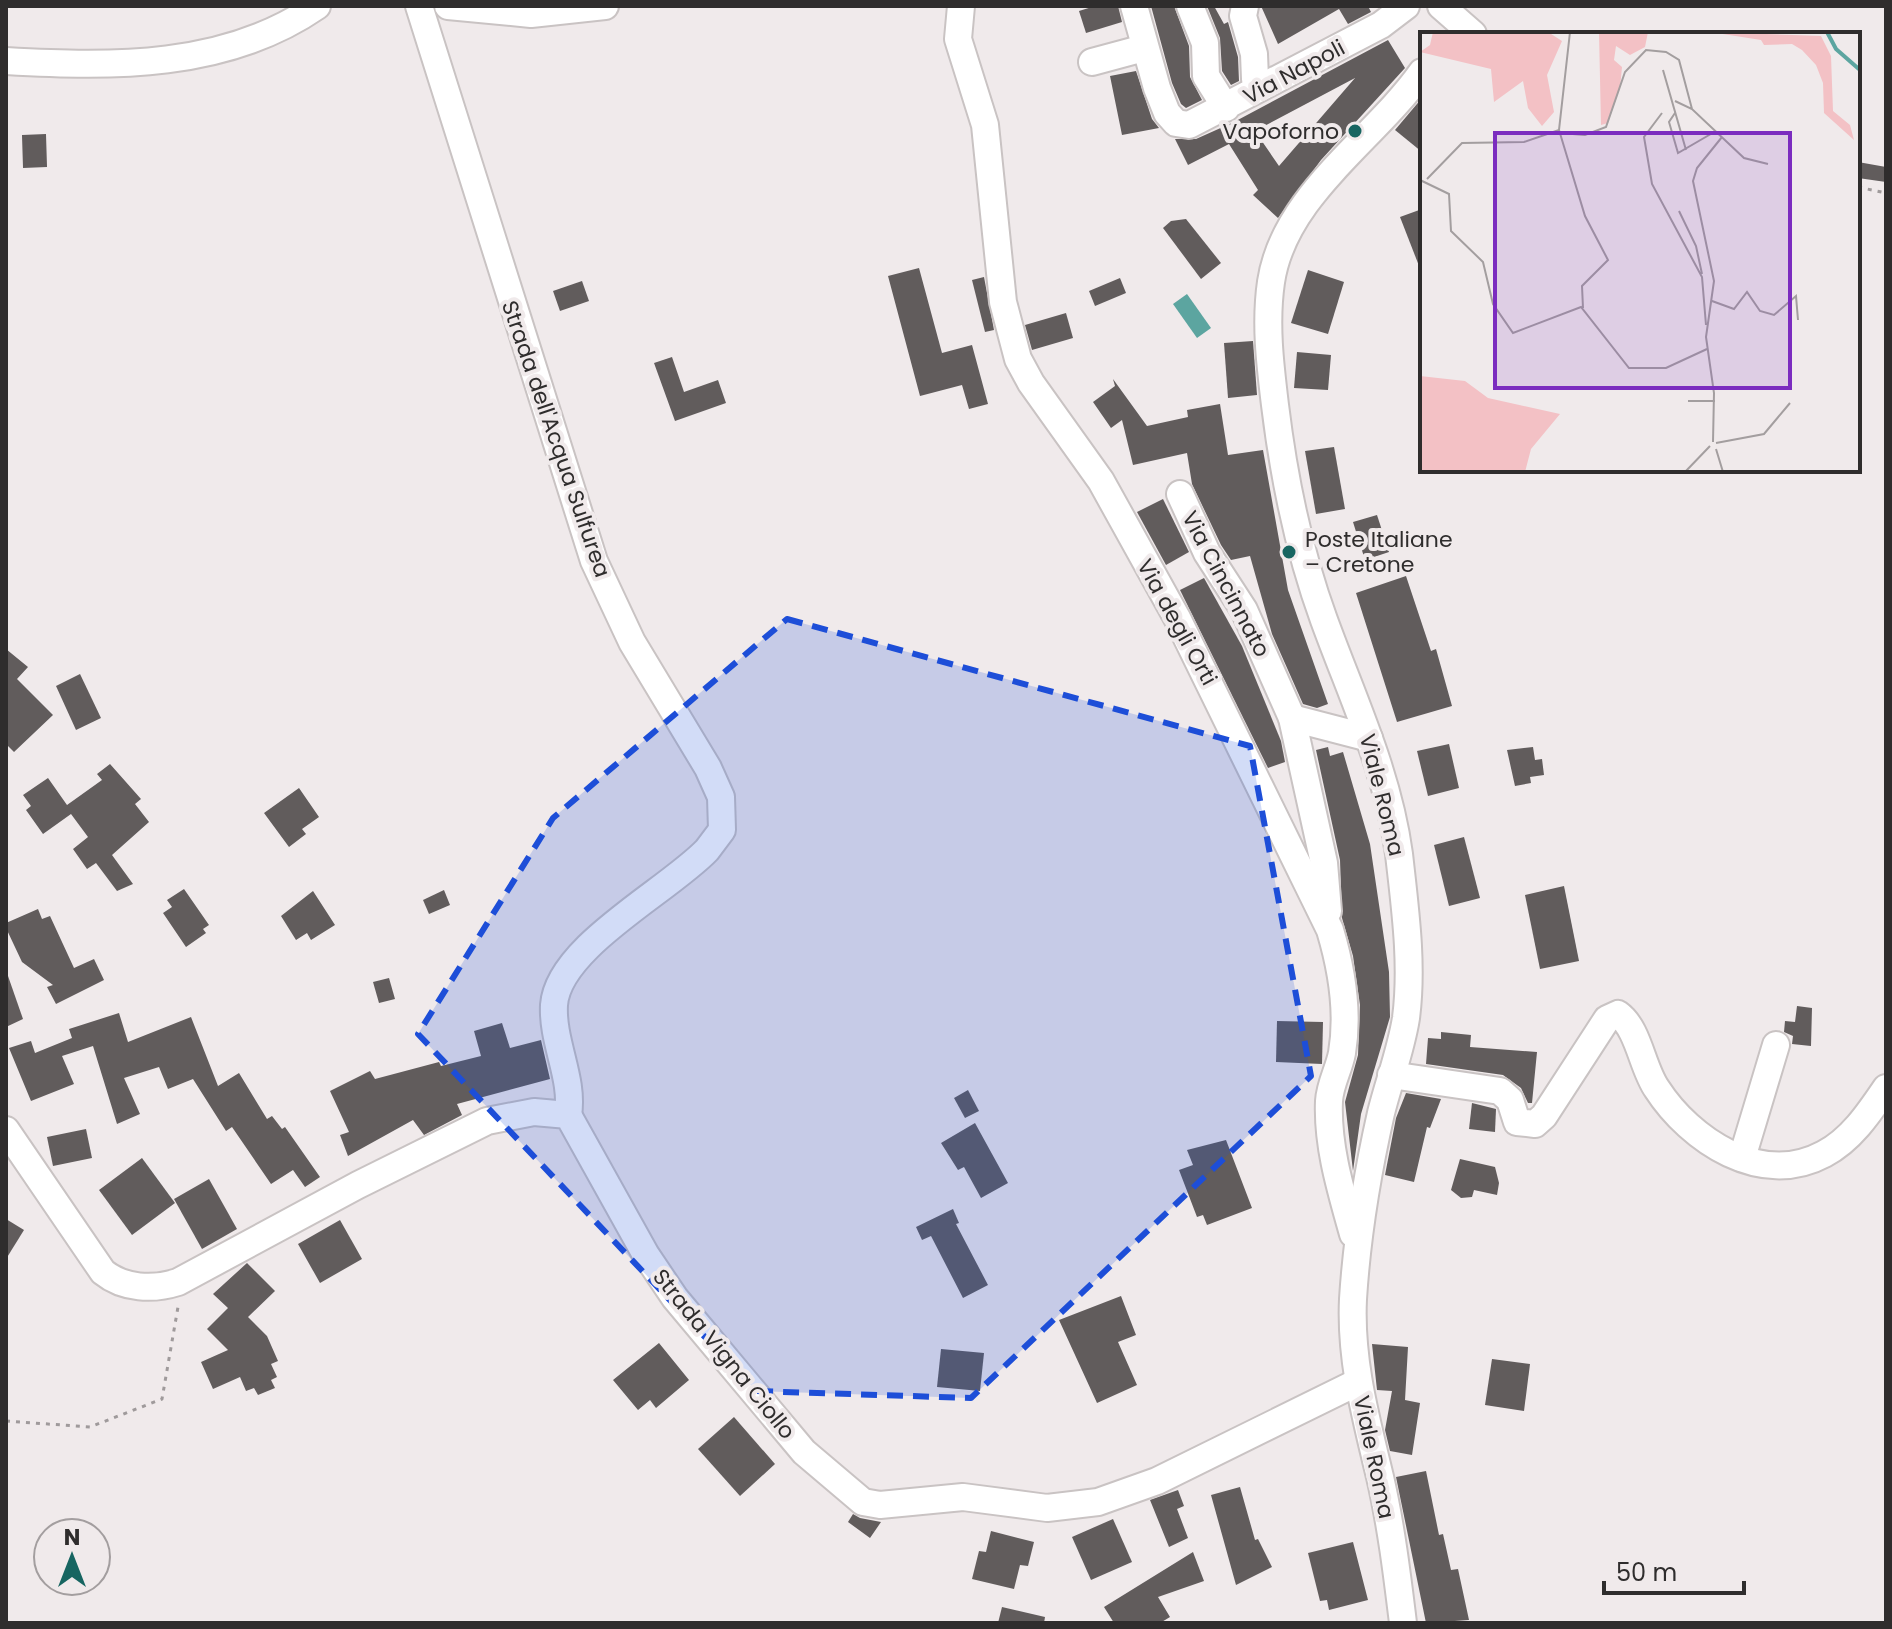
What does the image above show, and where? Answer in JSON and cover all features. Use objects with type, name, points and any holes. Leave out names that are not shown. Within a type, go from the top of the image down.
[{"type":"street","points":[[6,61],[115,63],[199,55],[268,34],[317,6]]},
{"type":"street","name":"Strada dell'Acqua Sulfurea","points":[[419,6],[594,561],[642,660],[713,777],[723,804],[722,830],[713,843],[585,951],[557,988],[554,1018],[568,1088],[568,1115]]},
{"type":"street","points":[[448,6],[531,14],[605,6]]},
{"type":"street","name":"Via degli Orti","points":[[961,6],[958,39],[985,125],[1003,302],[1018,359],[1031,383],[1101,481],[1177,618],[1330,930],[1339,964],[1346,1013],[1341,1057],[1329,1101],[1331,1135],[1336,1170],[1357,1247]]},
{"type":"street","points":[[1092,62],[1144,48],[1134,6]]},
{"type":"street","points":[[1190,6],[1205,43],[1206,76],[1226,108]]},
{"type":"street","points":[[1245,6],[1243,16],[1254,54],[1255,79]]},
{"type":"street","name":"Via Napoli","points":[[1144,48],[1164,106],[1176,123],[1189,125],[1381,25],[1406,6]]},
{"type":"street","name":"Viale Roma","points":[[1403,1623],[1386,1508],[1358,1382],[1353,1305],[1366,1183],[1405,1022],[1409,963],[1393,822],[1369,738],[1320,608],[1289,504],[1270,360],[1269,295],[1279,250],[1294,221],[1324,183],[1389,115],[1420,75]]},
{"type":"street","name":"Via Cincinnato","points":[[1180,494],[1207,553],[1244,610],[1292,718],[1324,863],[1330,930]]},
{"type":"street","points":[[1292,718],[1369,738]]},
{"type":"street","points":[[1391,1075],[1500,1091],[1510,1100],[1517,1122],[1535,1124],[1544,1116],[1603,1024],[1610,1016],[1618,1014],[1629,1027],[1656,1089],[1678,1117],[1707,1144],[1742,1158],[1792,1163],[1820,1156],[1852,1132],[1886,1088]]},
{"type":"street","points":[[1742,1158],[1776,1045]]},
{"type":"street","points":[[6,1130],[103,1272],[116,1281],[137,1286],[164,1285],[182,1280],[346,1191],[487,1121],[534,1112],[568,1115]]},
{"type":"street","name":"Strada Vigna Ciollo","points":[[568,1115],[646,1255],[675,1298],[804,1452],[863,1502],[887,1505],[963,1497],[1047,1508],[1098,1502],[1146,1487],[1358,1382]]},
{"type":"path","points":[[1860,187],[1886,193]]},
{"type":"path","points":[[6,1421],[90,1427],[162,1399],[182,1280]]},
{"type":"highlighted area","points":[[787,619],[1250,746],[1311,1076],[971,1398],[756,1391],[418,1034],[553,818]]},
{"type":"water","points":[[1187,294],[1211,328],[1197,338],[1173,304]]},
{"type":"building","points":[[1095,6],[1118,6],[1122,22],[1086,33],[1079,11]]},
{"type":"building","points":[[1151,6],[1174,6],[1189,46],[1190,77],[1202,100],[1186,108],[1181,104],[1172,83]]},
{"type":"building","points":[[1207,6],[1214,6],[1224,24],[1228,22],[1238,57],[1239,81],[1231,85],[1222,71],[1220,38]]},
{"type":"building","points":[[1261,6],[1368,6],[1371,12],[1348,24],[1339,9],[1278,44]]},
{"type":"building","points":[[1388,40],[1405,68],[1321,160],[1278,218],[1253,195],[1258,190],[1229,144],[1188,165],[1175,139],[1196,139]],"holes":[[[1355,78],[1279,166],[1255,131]]]},
{"type":"building","points":[[1136,71],[1152,119],[1159,128],[1122,135],[1110,76]]},
{"type":"building","points":[[1420,100],[1420,150],[1395,130]]},
{"type":"building","points":[[46,134],[47,167],[23,168],[22,135]]},
{"type":"building","points":[[1860,162],[1886,167],[1886,182],[1860,178]]},
{"type":"building","points":[[1420,210],[1420,268],[1400,217]]},
{"type":"building","points":[[1186,219],[1221,263],[1201,279],[1163,228],[1171,221]]},
{"type":"building","points":[[919,268],[942,353],[972,345],[988,404],[969,409],[962,385],[920,396],[888,276]]},
{"type":"building","points":[[1308,270],[1344,282],[1328,334],[1291,323]]},
{"type":"building","points":[[984,277],[994,330],[985,332],[972,280]]},
{"type":"building","points":[[1120,278],[1126,293],[1095,306],[1089,291]]},
{"type":"building","points":[[582,281],[589,301],[560,311],[553,291]]},
{"type":"building","points":[[1066,313],[1073,338],[1032,350],[1025,325]]},
{"type":"building","points":[[1253,341],[1257,395],[1228,398],[1224,343]]},
{"type":"building","points":[[1297,352],[1331,355],[1328,390],[1294,388]]},
{"type":"building","points":[[672,357],[684,392],[718,380],[726,403],[675,421],[654,363]]},
{"type":"building","points":[[1113,379],[1147,426],[1188,417],[1187,410],[1220,404],[1228,455],[1263,450],[1288,590],[1328,704],[1317,708],[1303,704],[1272,634],[1250,556],[1231,560],[1221,545],[1192,484],[1187,453],[1133,465],[1122,420],[1111,428],[1093,402],[1115,386]]},
{"type":"building","points":[[1334,447],[1345,509],[1316,514],[1305,451]]},
{"type":"building","points":[[1163,499],[1189,552],[1166,565],[1137,512]]},
{"type":"building","points":[[1377,515],[1389,552],[1365,560],[1353,522]]},
{"type":"building","points":[[1406,576],[1431,651],[1436,649],[1452,706],[1397,722],[1356,593]]},
{"type":"building","points":[[1204,578],[1242,646],[1281,741],[1285,762],[1268,768],[1180,590]]},
{"type":"building","points":[[6,649],[28,667],[17,679],[53,715],[14,752],[6,744]]},
{"type":"building","points":[[80,674],[101,718],[76,730],[56,686]]},
{"type":"building","points":[[1449,744],[1459,788],[1428,796],[1417,751]]},
{"type":"building","points":[[1328,747],[1330,756],[1343,752],[1370,844],[1389,972],[1390,1017],[1361,1114],[1353,1171],[1345,1102],[1358,1055],[1360,1005],[1353,956],[1342,918],[1340,860],[1316,750]]},
{"type":"building","points":[[1533,747],[1535,760],[1542,759],[1544,775],[1530,777],[1531,783],[1515,786],[1507,750]]},
{"type":"building","points":[[110,764],[141,799],[135,804],[149,822],[112,855],[133,884],[117,891],[96,863],[87,869],[73,849],[88,837],[71,814],[43,834],[26,810],[31,806],[23,795],[48,778],[67,805],[102,780],[97,774]]},
{"type":"building","points":[[299,788],[319,817],[302,829],[306,834],[289,847],[264,813]]},
{"type":"building","points":[[1464,837],[1480,898],[1449,906],[1434,845]]},
{"type":"building","points":[[1564,886],[1579,961],[1540,969],[1525,895]]},
{"type":"building","points":[[184,889],[209,925],[203,929],[206,933],[186,947],[163,913],[172,907],[167,900]]},
{"type":"building","points":[[444,890],[450,905],[429,914],[423,900]]},
{"type":"building","points":[[313,891],[335,925],[311,940],[307,933],[296,940],[281,916]]},
{"type":"building","points":[[38,909],[42,919],[50,916],[74,968],[94,959],[104,980],[56,1004],[47,987],[53,985],[22,962],[6,928],[6,923]]},
{"type":"building","points":[[6,977],[23,1019],[6,1027]]},
{"type":"building","points":[[389,978],[395,999],[379,1003],[373,982]]},
{"type":"building","points":[[1797,1006],[1812,1008],[1811,1046],[1792,1044],[1793,1036],[1784,1032],[1785,1021],[1795,1022]]},
{"type":"building","points":[[119,1013],[128,1042],[191,1017],[218,1086],[239,1073],[267,1119],[272,1116],[282,1129],[285,1127],[320,1177],[305,1187],[293,1170],[271,1184],[232,1127],[226,1131],[193,1079],[168,1089],[159,1067],[124,1078],[140,1114],[117,1124],[93,1046],[62,1056],[74,1084],[31,1101],[9,1048],[31,1041],[35,1053],[72,1038],[69,1029]]},
{"type":"building","points":[[1277,1021],[1323,1022],[1322,1064],[1276,1062]]},
{"type":"building","points":[[502,1023],[510,1048],[541,1040],[550,1079],[457,1104],[462,1115],[424,1135],[413,1120],[348,1156],[340,1135],[349,1132],[330,1091],[370,1071],[375,1079],[439,1062],[441,1066],[481,1056],[474,1031]]},
{"type":"building","points":[[1441,1032],[1471,1035],[1470,1047],[1537,1052],[1532,1103],[1528,1103],[1521,1088],[1503,1075],[1426,1064],[1428,1038],[1441,1039]]},
{"type":"building","points":[[968,1090],[979,1111],[965,1118],[954,1098]]},
{"type":"building","points":[[1406,1093],[1441,1099],[1430,1128],[1427,1127],[1414,1182],[1385,1175],[1396,1118]]},
{"type":"building","points":[[1472,1103],[1496,1109],[1495,1132],[1469,1129]]},
{"type":"building","points":[[975,1123],[1008,1183],[981,1198],[964,1167],[958,1170],[941,1143]]},
{"type":"building","points":[[86,1129],[92,1158],[53,1166],[47,1137]]},
{"type":"building","points":[[1226,1140],[1252,1208],[1207,1225],[1203,1215],[1197,1217],[1179,1170],[1193,1165],[1187,1150]]},
{"type":"building","points":[[142,1158],[175,1203],[132,1235],[99,1190]]},
{"type":"building","points":[[1460,1159],[1495,1167],[1499,1183],[1497,1195],[1474,1190],[1472,1197],[1461,1198],[1451,1190]]},
{"type":"building","points":[[209,1179],[237,1229],[202,1249],[174,1199]]},
{"type":"building","points":[[953,1209],[959,1223],[956,1224],[988,1285],[963,1298],[931,1236],[922,1240],[916,1227]]},
{"type":"building","points":[[6,1219],[24,1230],[6,1259]]},
{"type":"building","points":[[340,1220],[362,1259],[320,1283],[298,1244]]},
{"type":"building","points":[[247,1263],[275,1291],[248,1317],[267,1336],[278,1361],[271,1364],[277,1377],[271,1380],[275,1388],[258,1395],[254,1388],[246,1391],[240,1377],[213,1389],[201,1362],[228,1350],[207,1329],[228,1308],[213,1294]]},
{"type":"building","points":[[1121,1296],[1136,1335],[1118,1342],[1137,1385],[1097,1403],[1059,1320]]},
{"type":"building","points":[[659,1343],[689,1380],[656,1408],[650,1400],[638,1410],[613,1380]]},
{"type":"building","points":[[1372,1344],[1408,1347],[1405,1400],[1420,1403],[1412,1455],[1390,1451],[1385,1430],[1392,1391],[1377,1390]]},
{"type":"building","points":[[941,1349],[984,1353],[980,1391],[937,1387]]},
{"type":"building","points":[[1492,1359],[1530,1364],[1524,1411],[1485,1405]]},
{"type":"building","points":[[734,1417],[775,1464],[740,1496],[698,1449]]},
{"type":"building","points":[[1426,1471],[1439,1535],[1443,1534],[1451,1570],[1458,1569],[1469,1620],[1426,1623],[1396,1477]]},
{"type":"building","points":[[1240,1487],[1255,1540],[1258,1539],[1272,1567],[1236,1585],[1211,1495]]},
{"type":"building","points":[[1178,1490],[1184,1506],[1177,1509],[1188,1538],[1169,1547],[1150,1500]]},
{"type":"building","points":[[853,1514],[881,1522],[870,1538],[848,1522]]},
{"type":"building","points":[[1113,1519],[1132,1562],[1091,1580],[1072,1537]]},
{"type":"building","points":[[991,1531],[1034,1542],[1028,1566],[1020,1565],[1014,1589],[972,1579],[979,1551],[986,1552]]},
{"type":"building","points":[[1353,1542],[1368,1600],[1329,1610],[1327,1600],[1320,1601],[1308,1553]]},
{"type":"building","points":[[1193,1552],[1204,1581],[1158,1597],[1170,1617],[1160,1623],[1114,1623],[1104,1607]]},
{"type":"building","points":[[1002,1607],[1045,1617],[1044,1623],[998,1623]]},
{"type":"place","name":"Vapoforno","points":[[1355,131]]},
{"type":"place","name":"Poste Italiane – Cretone","points":[[1289,552]]}]
